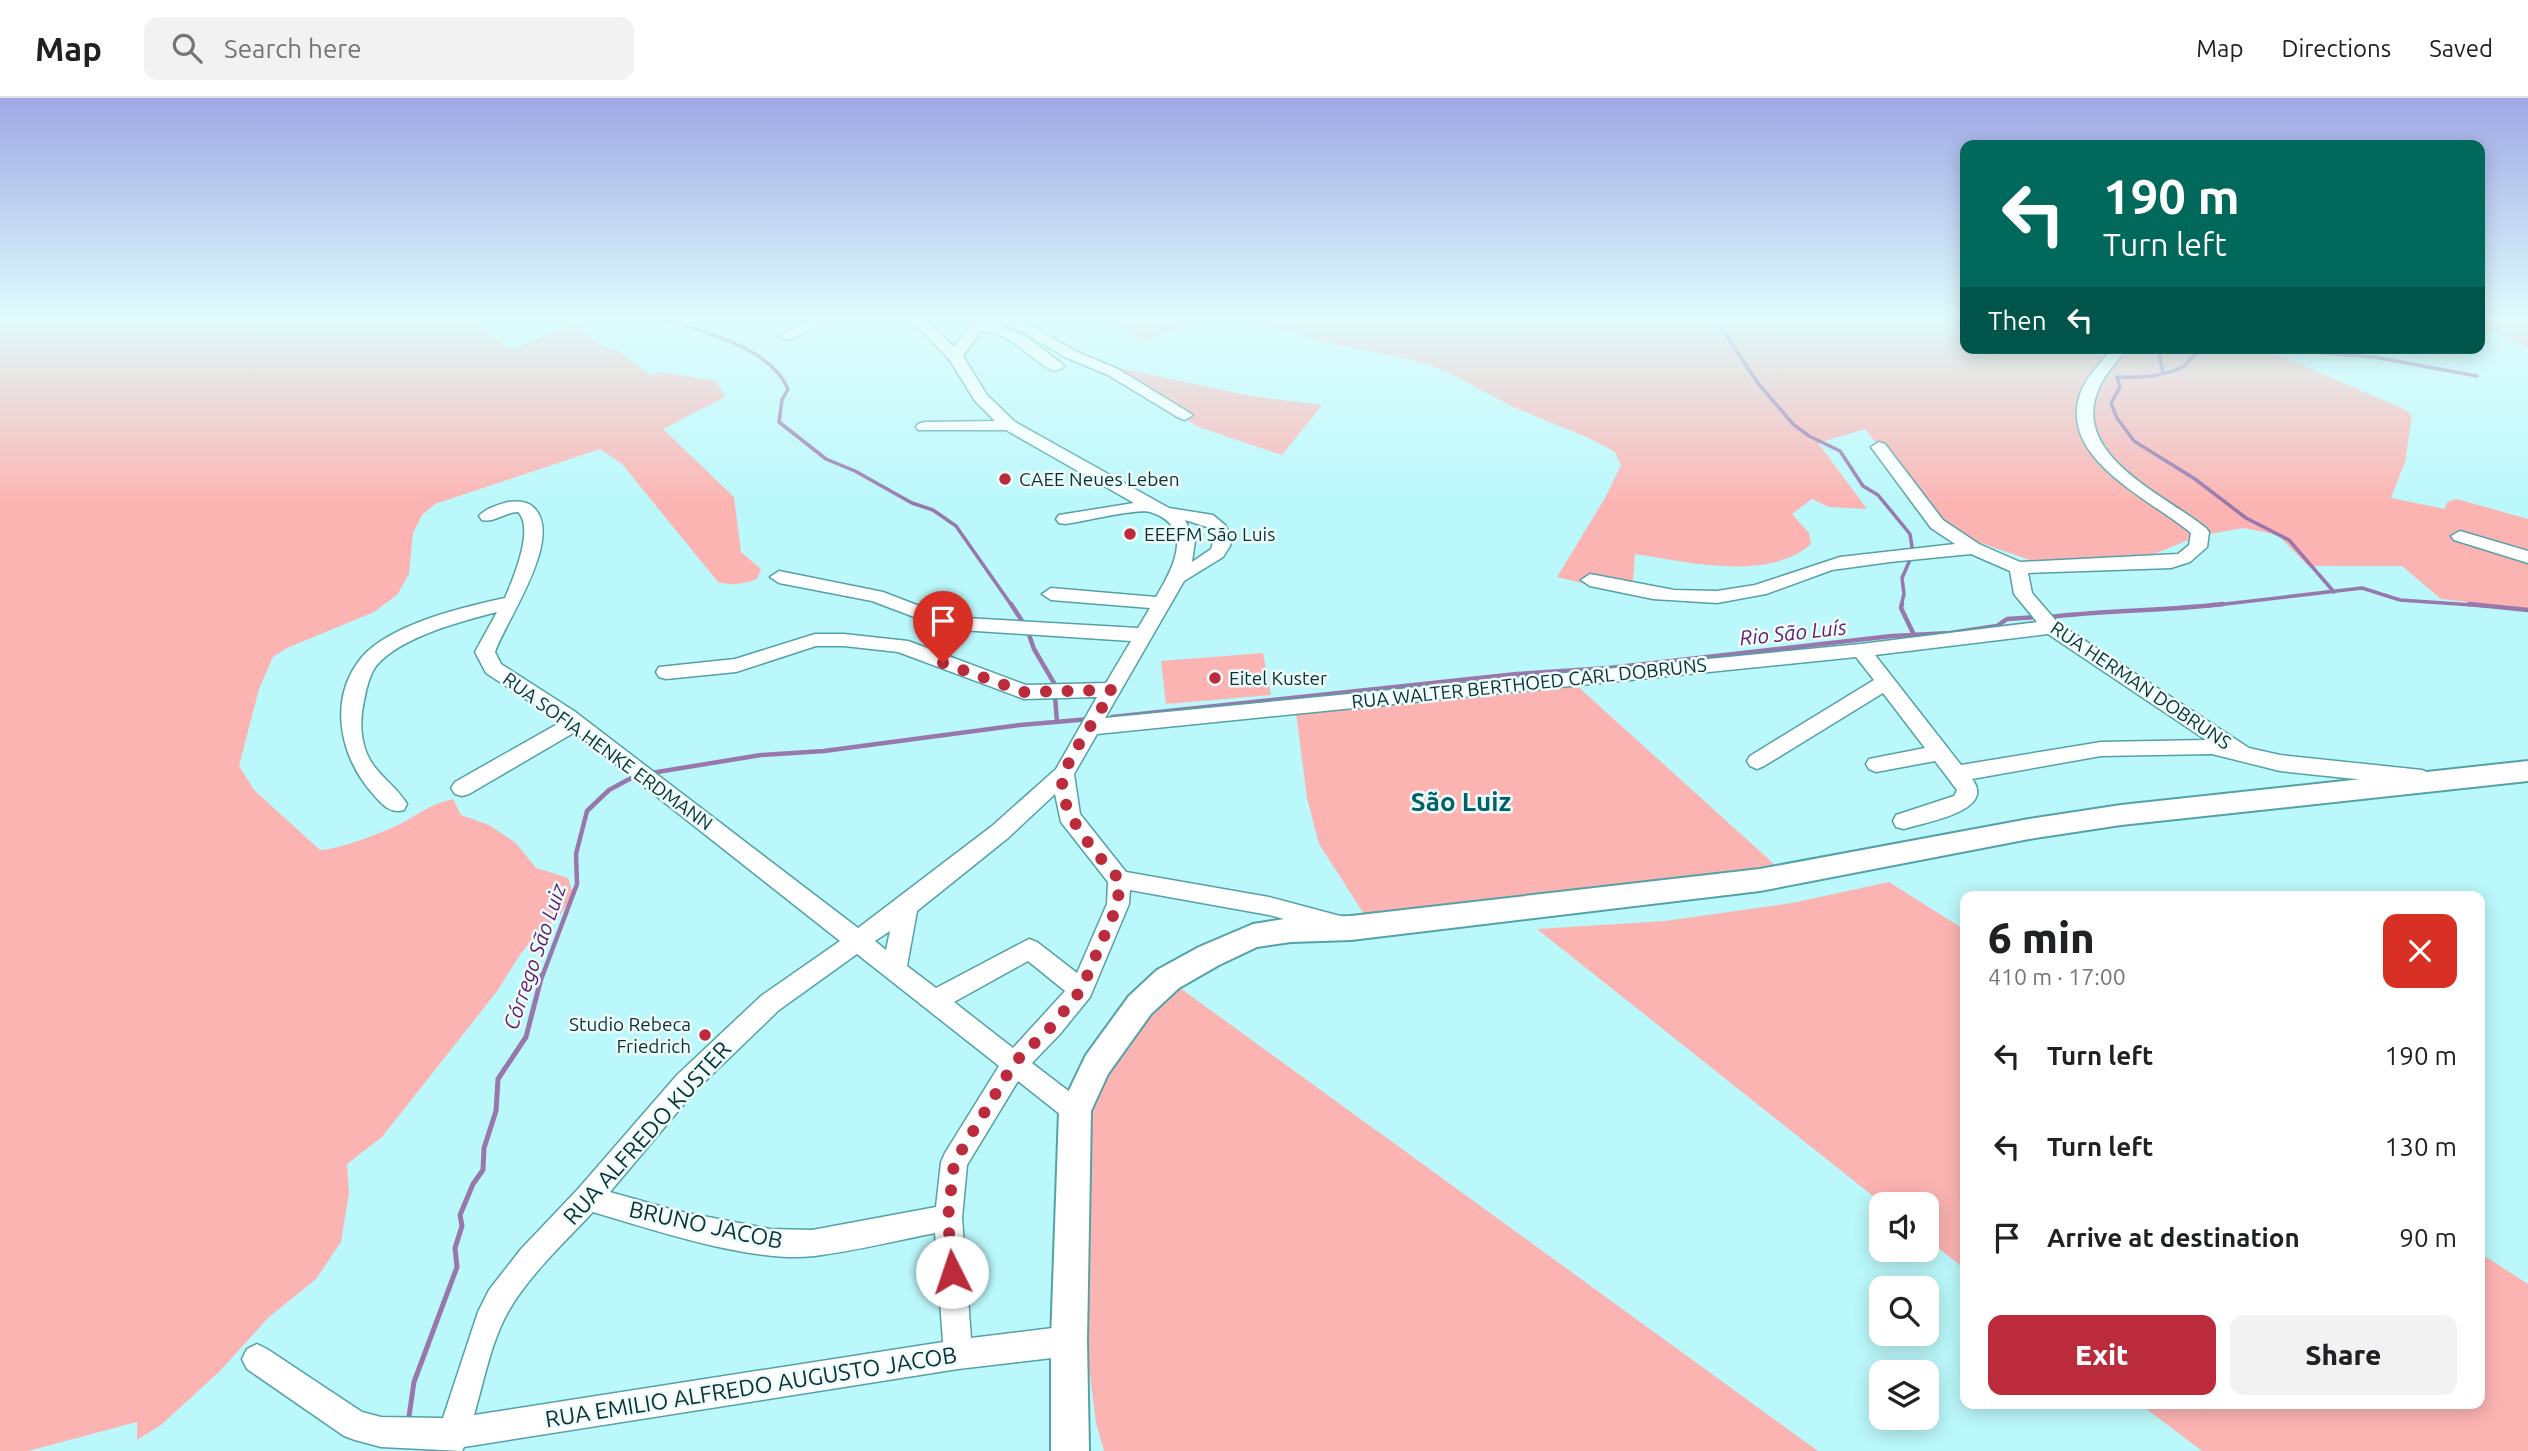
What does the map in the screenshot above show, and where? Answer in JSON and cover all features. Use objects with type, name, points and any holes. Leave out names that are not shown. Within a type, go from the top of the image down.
[{"type":"main road","points":[[1070,1451],[1069,1341],[1075,1111],[1097,1065],[1140,1005],[1168,979],[1209,956],[1253,936],[1291,930],[1351,928],[1760,880],[2029,829],[2121,815],[2528,771]]},
{"type":"street","points":[[969,379],[981,398],[1009,425],[1176,519],[1186,544],[1177,577]]},
{"type":"street","points":[[1125,379],[1185,415]]},
{"type":"street","points":[[1879,447],[1937,524],[1973,548],[2018,568],[2171,562],[2184,558],[2198,547],[2200,532],[2109,464],[2091,444],[2083,428],[2083,415],[2092,387],[2098,379]]},
{"type":"street","points":[[924,427],[1009,425]]},
{"type":"street","name":"RUA SOFIA HENKE ERDMANN","points":[[488,516],[517,506],[526,508],[532,517],[533,544],[512,601],[487,644],[486,660],[493,668],[575,723],[654,782],[1075,1111]]},
{"type":"street","points":[[1065,519],[1157,509],[1196,516],[1210,522],[1222,533]]},
{"type":"street","points":[[1186,544],[1222,533]]},
{"type":"street","points":[[1177,577],[1217,553],[1221,548],[1222,533]]},
{"type":"street","points":[[2460,536],[2528,557]]},
{"type":"street","points":[[1186,544],[1217,553]]},
{"type":"street","points":[[1590,580],[1667,597],[1721,596],[1759,590],[1797,575],[1840,563],[1973,548]]},
{"type":"street","name":"RUA HERMAN DOBRUNS","points":[[2018,568],[2022,594],[2047,622],[2241,753]]},
{"type":"street","points":[[779,577],[876,596],[946,623],[1141,635]]},
{"type":"street","name":"RUA ALFREDO KUSTER","points":[[444,1439],[488,1322],[499,1300],[531,1259],[588,1198],[686,1083],[770,1003],[906,907],[1000,832],[1063,774],[1141,635],[1177,577]]},
{"type":"street","points":[[1051,594],[1161,603]]},
{"type":"street","points":[[396,804],[372,783],[357,757],[350,730],[352,705],[366,666],[384,650],[431,627],[464,614],[512,601]]},
{"type":"street","name":"RUA WALTER BERTHOED CARL DOBRUNS","points":[[1092,725],[1861,650],[2047,622]]},
{"type":"street","points":[[666,672],[736,665],[815,640],[867,641],[901,646],[1007,688],[1048,693],[1074,691],[1109,696]]},
{"type":"street","points":[[1861,650],[1968,789],[1966,800],[1955,806],[1904,821]]},
{"type":"street","points":[[1757,761],[1885,682]]},
{"type":"street","points":[[463,788],[575,723]]},
{"type":"street","points":[[1956,774],[2101,749],[2212,747],[2280,763],[2434,780]]},
{"type":"street","points":[[1877,764],[1941,753]]},
{"type":"street","points":[[1063,774],[1069,816],[1102,861],[1119,879],[1184,893],[1269,906],[1351,928]]},
{"type":"street","points":[[958,1354],[948,1218],[954,1163],[1014,1063],[1051,1027],[1081,990],[1118,904],[1119,879]]},
{"type":"street","points":[[895,968],[906,907]]},
{"type":"street","points":[[936,1000],[1029,949],[1081,990]]},
{"type":"street","name":"BRUNO JACOB","points":[[588,1198],[677,1224],[770,1242],[811,1243],[948,1218]]},
{"type":"street","name":"RUA EMILIO ALFREDO AUGUSTO JACOB","points":[[257,1359],[345,1420],[366,1429],[444,1439],[958,1354],[1069,1341]]},
{"type":"shaded area","points":[[0,379],[716,381],[725,397],[663,429],[734,497],[741,552],[761,569],[757,579],[733,584],[718,582],[622,464],[600,449],[435,504],[422,515],[413,533],[409,574],[397,595],[374,612],[287,648],[273,657],[259,689],[239,766],[254,790],[320,850],[340,847],[374,835],[432,806],[453,799],[461,815],[489,825],[516,843],[536,868],[568,878],[574,895],[557,919],[538,932],[498,990],[382,1137],[347,1164],[349,1193],[341,1242],[316,1279],[269,1317],[219,1372],[161,1425],[137,1440],[137,1422],[28,1451],[0,1451]]},
{"type":"shaded area","points":[[1126,379],[1172,379],[1251,396],[1322,405],[1282,455],[1196,426]]},
{"type":"shaded area","points":[[1461,379],[2335,379],[2406,410],[2412,416],[2405,462],[2391,498],[2445,509],[2447,502],[2457,499],[2528,519],[2528,609],[2441,599],[2402,566],[2308,566],[2278,535],[2244,528],[2198,536],[2142,559],[2050,567],[1955,534],[1923,513],[1892,463],[1865,429],[1818,443],[1867,509],[1829,507],[1812,499],[1792,514],[1809,533],[1811,544],[1793,556],[1772,563],[1726,566],[1635,554],[1632,595],[1557,577],[1605,498],[1621,465],[1615,452],[1589,438],[1513,407]]},
{"type":"shaded area","name":"Eitel Kuster","points":[[1263,653],[1271,695],[1166,704],[1161,661]]},
{"type":"shaded area","points":[[1575,684],[1795,883],[1366,917],[1319,844],[1307,798],[1296,713]]},
{"type":"shaded area","points":[[1889,882],[1960,927],[1960,1265],[1939,1248],[1939,1192],[1869,1193],[1537,929],[1665,921],[1792,903]]},
{"type":"shaded area","points":[[1176,985],[1818,1451],[1104,1451],[1096,1423],[1090,1375],[1073,1301],[1094,1075]]},
{"type":"shaded area","points":[[2485,1256],[2528,1284],[2528,1451],[2202,1451],[2147,1409],[2485,1409]]},
{"type":"waterway","points":[[782,379],[788,389],[782,400],[779,422],[826,459],[855,471],[912,503],[933,510],[956,526],[1012,606]]},
{"type":"waterway","points":[[1755,379],[1793,424],[1809,436],[1840,451],[1863,486],[1878,495],[1910,534],[1913,553],[1902,578],[1904,594],[1901,606]]},
{"type":"waterway","points":[[2118,379],[2120,387],[2111,403],[2117,418],[2134,441],[2195,479],[2246,518],[2289,540],[2333,591]]},
{"type":"waterway","name":"Rio São Luís","points":[[2333,591],[2362,588],[2400,600],[2487,606]]},
{"type":"waterway","name":"Rio São Luís","points":[[2208,606],[2333,591]]},
{"type":"waterway","points":[[1011,604],[1024,624]]},
{"type":"waterway","points":[[1902,604],[1901,608],[1914,635]]},
{"type":"waterway","name":"Rio São Luís","points":[[2049,617],[2223,604]]},
{"type":"waterway","name":"Rio São Luís","points":[[2469,604],[2528,610]]},
{"type":"waterway","name":"Rio São Luís","points":[[1914,635],[1950,633],[1997,626],[2007,619],[2037,617]]},
{"type":"waterway","points":[[1028,632],[1034,649],[1054,683],[1057,722]]},
{"type":"waterway","name":"Rio São Luís","points":[[1112,717],[1914,635]]},
{"type":"waterway","name":"Rio São Luís","points":[[1057,722],[1090,719]]},
{"type":"waterway","name":"Córrego São Luiz","points":[[651,773],[761,755],[824,751],[1057,722]]},
{"type":"waterway","name":"Córrego São Luiz","points":[[542,977],[577,884],[576,854],[587,811],[609,790],[635,776]]},
{"type":"waterway","name":"Córrego São Luiz","points":[[408,1423],[414,1382],[457,1267],[455,1248],[462,1226],[460,1215],[473,1184],[483,1170],[484,1148],[496,1111],[498,1079],[526,1037],[542,975]]},
{"type":"place","name":"CAEE Neues Leben","points":[[1005,479]]},
{"type":"place","name":"EEEFM São Luis","points":[[1130,534]]},
{"type":"place","name":"Eitel Kuster","points":[[1215,678]]},
{"type":"place","name":"Studio Rebeca Friedrich","points":[[705,1035]]},
{"type":"district","name":"São Luiz","points":[[1461,802]]},
{"type":"route","points":[[943,663],[1024,692],[1112,690],[1063,774],[1069,816],[1102,861],[1119,879],[1118,904],[1081,990],[1051,1027],[1014,1063],[954,1163],[948,1218],[952,1272]]}]
